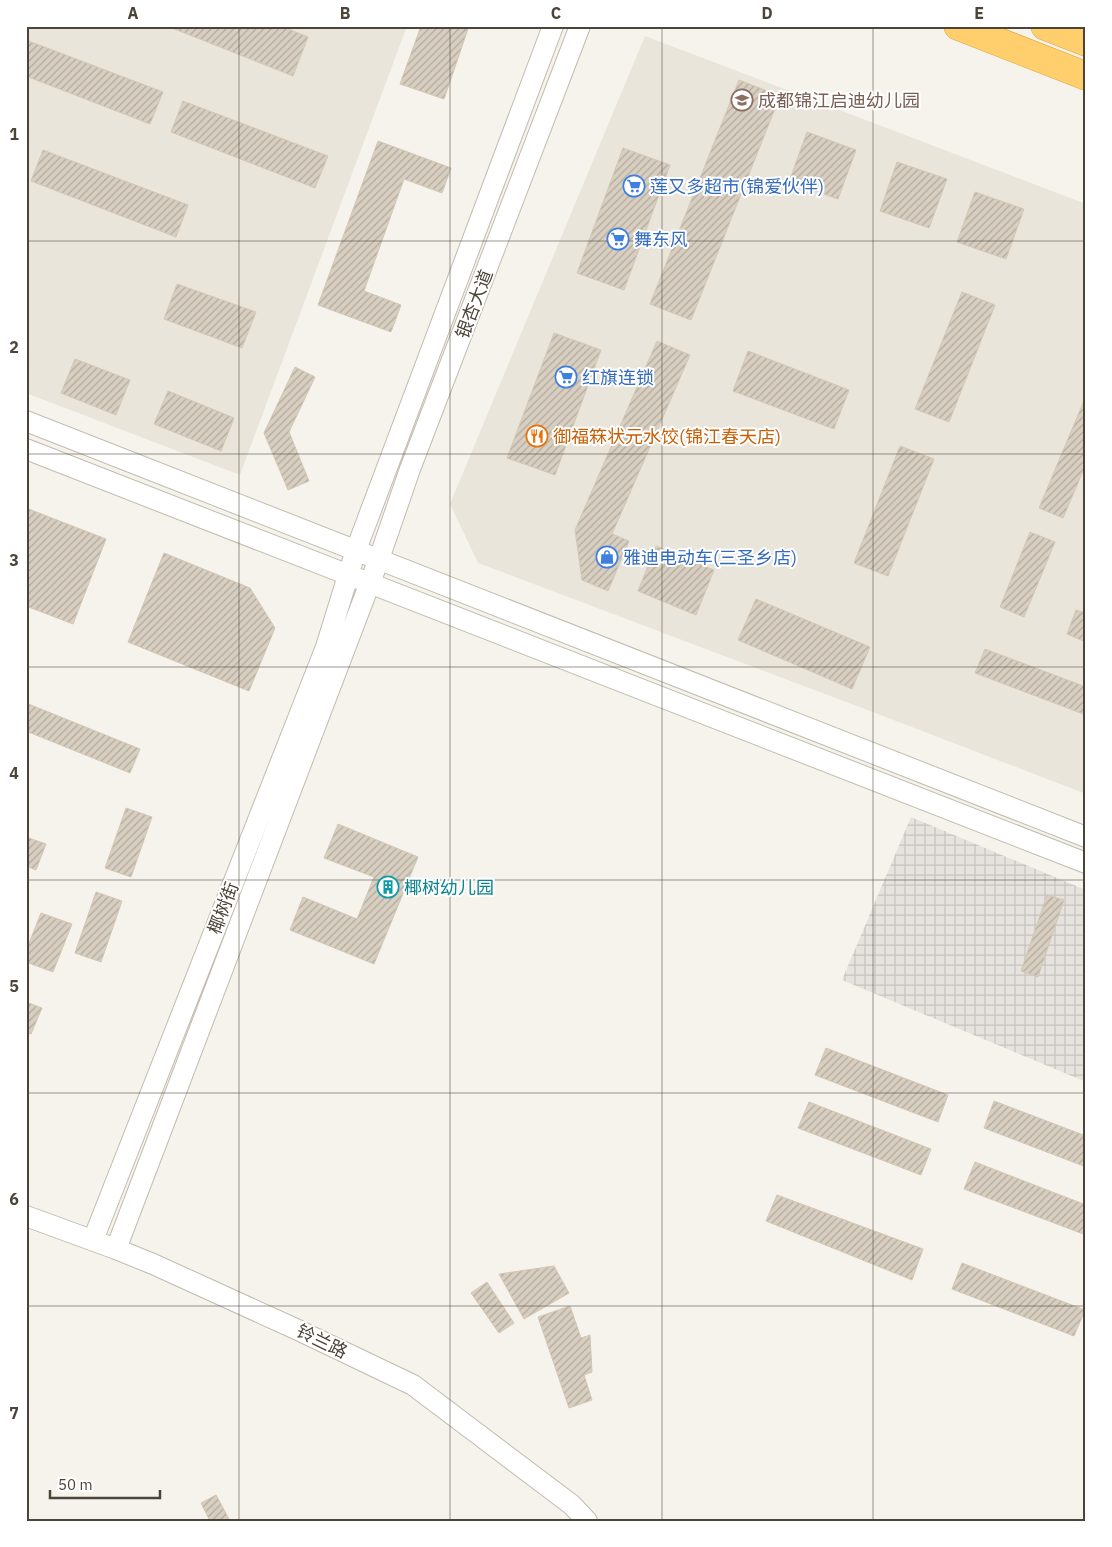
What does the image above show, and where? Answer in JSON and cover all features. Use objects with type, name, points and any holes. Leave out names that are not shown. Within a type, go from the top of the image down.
[{"type":"highway","points":[[958,26],[1086,76]]},
{"type":"highway","points":[[1046,26],[1086,42]]},
{"type":"street","name":"银杏大道","points":[[348,574],[554,26]]},
{"type":"street","name":"银杏大道","points":[[370,584],[410,469],[580,26]]},
{"type":"street","points":[[26,421],[1086,836]]},
{"type":"street","points":[[26,449],[1086,863]]},
{"type":"street","name":"椰树街","points":[[93,1240],[326,647],[348,574]]},
{"type":"street","name":"椰树街","points":[[116,1249],[370,584]]},
{"type":"street","name":"铃兰路","points":[[26,1216],[153,1264],[298,1330],[412,1385],[572,1505],[587,1521]]},
{"type":"shaded area","points":[[26,26],[407,26],[240,475],[26,393]]},
{"type":"shaded area","points":[[645,36],[1086,204],[1086,794],[478,563],[450,504]]},
{"type":"shaded area","points":[[911,817],[1086,890],[1086,1082],[842,980]]},
{"type":"building","points":[[167,26],[281,26],[308,37],[293,76]]},
{"type":"building","points":[[421,26],[469,26],[444,99],[400,84]]},
{"type":"building","points":[[26,40],[163,92],[150,124],[26,76]]},
{"type":"building","points":[[739,80],[780,96],[691,320],[650,304]]},
{"type":"building","points":[[183,101],[328,156],[315,188],[171,132]]},
{"type":"building","points":[[807,132],[856,150],[838,199],[789,182]]},
{"type":"building","points":[[378,141],[451,168],[442,193],[404,179],[364,291],[401,305],[391,332],[318,305]]},
{"type":"building","points":[[623,148],[670,165],[624,290],[577,273]]},
{"type":"building","points":[[43,150],[188,205],[176,237],[31,181]]},
{"type":"building","points":[[897,162],[947,179],[929,228],[880,211]]},
{"type":"building","points":[[975,192],[1024,209],[1006,259],[957,242]]},
{"type":"building","points":[[177,284],[256,312],[242,348],[164,319]]},
{"type":"building","points":[[962,292],[995,305],[949,422],[915,409]]},
{"type":"building","points":[[554,333],[601,350],[555,475],[507,458]]},
{"type":"building","points":[[657,341],[690,355],[612,534],[629,541],[608,591],[582,580],[575,530]]},
{"type":"building","points":[[748,351],[849,390],[834,429],[733,391]]},
{"type":"building","points":[[75,359],[130,380],[116,415],[61,393]]},
{"type":"building","points":[[295,367],[315,377],[289,432],[309,481],[288,490],[264,433]]},
{"type":"building","points":[[168,391],[234,418],[221,451],[154,424]]},
{"type":"building","points":[[1086,396],[1086,464],[1063,518],[1039,508]]},
{"type":"building","points":[[900,446],[934,459],[888,576],[854,563]]},
{"type":"building","points":[[26,508],[106,539],[73,624],[26,606]]},
{"type":"building","points":[[1030,532],[1055,542],[1024,617],[1000,607]]},
{"type":"building","points":[[656,546],[714,570],[696,615],[638,591]]},
{"type":"building","points":[[164,553],[250,588],[275,628],[249,691],[128,642]]},
{"type":"building","points":[[756,599],[870,647],[852,689],[738,640]]},
{"type":"building","points":[[1076,610],[1086,613],[1086,642],[1067,634]]},
{"type":"building","points":[[985,649],[1086,687],[1086,715],[975,673]]},
{"type":"building","points":[[26,703],[140,749],[130,773],[26,731]]},
{"type":"building","points":[[126,808],[152,817],[131,877],[105,868]]},
{"type":"building","name":"椰树幼儿园","points":[[338,824],[418,857],[374,964],[290,930],[303,897],[357,919],[374,877],[324,858]]},
{"type":"building","points":[[26,837],[46,844],[36,870],[26,866]]},
{"type":"building","points":[[96,892],[122,901],[101,962],[75,953]]},
{"type":"building","points":[[1047,895],[1064,900],[1038,977],[1021,971]]},
{"type":"building","points":[[41,913],[72,924],[53,972],[26,962],[26,951]]},
{"type":"building","points":[[26,1002],[42,1008],[31,1034],[26,1032]]},
{"type":"building","points":[[826,1048],[948,1095],[938,1122],[815,1075]]},
{"type":"building","points":[[994,1101],[1086,1136],[1086,1167],[984,1128]]},
{"type":"building","points":[[809,1102],[931,1149],[921,1175],[798,1128]]},
{"type":"building","points":[[975,1162],[1086,1205],[1086,1235],[964,1189]]},
{"type":"building","points":[[777,1195],[923,1249],[912,1280],[766,1221]]},
{"type":"building","points":[[962,1263],[1085,1310],[1074,1336],[952,1289]]},
{"type":"building","points":[[554,1266],[569,1293],[524,1319],[499,1274]]},
{"type":"building","points":[[487,1282],[514,1323],[499,1333],[471,1293]]},
{"type":"building","points":[[570,1306],[581,1338],[590,1335],[592,1372],[584,1375],[592,1400],[569,1408],[538,1317]]},
{"type":"building","points":[[216,1495],[229,1519],[226,1521],[210,1521],[201,1503]]},
{"type":"place","name":"成都锦江启迪幼儿园","points":[[742,100]]},
{"type":"place","name":"莲又多超市(锦爱伙伴)","points":[[634,186]]},
{"type":"place","name":"舞东风","points":[[618,239]]},
{"type":"place","name":"红旗连锁","points":[[566,377]]},
{"type":"place","name":"御福箖状元水饺(锦江春天店)","points":[[537,436]]},
{"type":"place","name":"雅迪电动车(三圣乡店)","points":[[607,557]]},
{"type":"place","name":"椰树幼儿园","points":[[388,887]]}]
